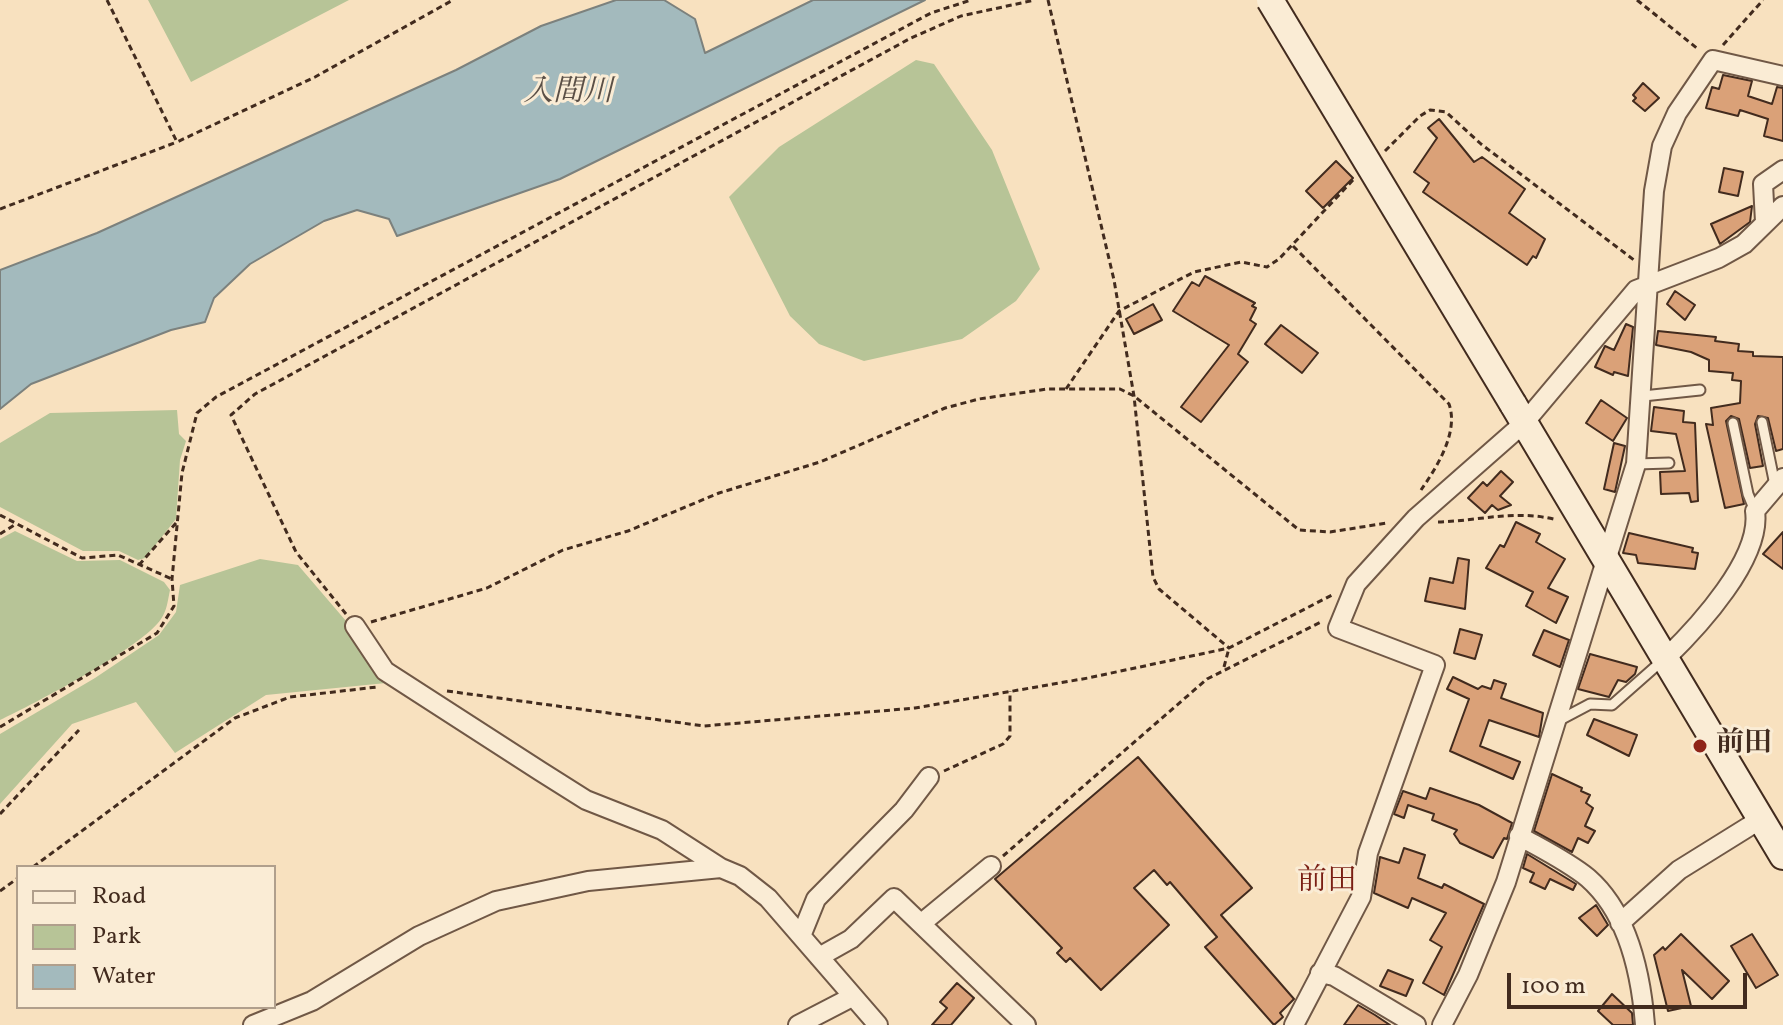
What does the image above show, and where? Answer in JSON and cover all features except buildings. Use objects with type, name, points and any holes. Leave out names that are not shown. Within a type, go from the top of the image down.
[{"type":"street","points":[[1270,0],[1783,856]]},
{"type":"street","points":[[1442,1025],[1491,925],[1636,464],[1643,396],[1654,191],[1662,146],[1677,113],[1713,60],[1783,76]]},
{"type":"street","points":[[1765,222],[1763,184],[1783,170]]},
{"type":"street","points":[[1294,1025],[1361,897],[1368,853],[1435,665],[1338,628],[1356,584],[1636,290],[1649,279],[1719,258],[1744,244],[1783,206]]},
{"type":"street","points":[[1666,658],[1718,601],[1753,537],[1757,527],[1755,511],[1779,481]]},
{"type":"street","points":[[355,626],[385,671],[586,800],[662,830],[721,868],[740,876],[768,898],[878,1025]]},
{"type":"street","points":[[801,936],[816,899],[904,810],[929,777]]},
{"type":"street","points":[[1620,923],[1679,870],[1761,819]]},
{"type":"street","points":[[1519,836],[1590,880],[1620,923],[1637,971],[1645,1025]]},
{"type":"street","points":[[923,922],[991,866]]},
{"type":"street","points":[[253,1025],[312,1001],[419,936],[496,901],[588,881],[721,868]]},
{"type":"street","points":[[819,957],[851,939],[894,898],[923,922],[1026,1025]]},
{"type":"street","points":[[1320,973],[1334,976],[1416,1025]]},
{"type":"street","points":[[798,1025],[852,997]]},
{"type":"lane","points":[[1643,396],[1700,390]]},
{"type":"lane","points":[[1762,422],[1779,481]]},
{"type":"lane","points":[[1733,423],[1748,494],[1755,511]]},
{"type":"lane","points":[[1636,464],[1669,463]]},
{"type":"lane","points":[[1556,722],[1590,704],[1612,705],[1666,658]]},
{"type":"path","points":[[107,0],[177,142]]},
{"type":"path","points":[[0,209],[177,142],[315,77],[453,0]]},
{"type":"path","points":[[0,727],[157,633],[174,606],[172,579],[182,473],[197,413],[216,397],[931,13],[971,0]]},
{"type":"path","points":[[1035,0],[961,16],[911,38],[282,379],[255,394],[231,415],[296,552],[355,626],[487,588],[563,550],[628,531],[719,493],[820,462],[945,408],[979,399],[1066,389],[1120,389],[1134,396],[1299,530],[1330,532],[1416,518],[1467,521],[1517,513],[1584,527]]},
{"type":"path","points":[[1048,0],[1119,311],[1134,396],[1153,577],[1159,589],[1229,648]]},
{"type":"path","points":[[1637,0],[1713,60],[1763,0]]},
{"type":"path","points":[[1375,160],[1420,116],[1430,110],[1446,112],[1481,144],[1611,241],[1649,279]]},
{"type":"path","points":[[1066,389],[1119,311],[1194,272],[1241,262],[1267,267],[1292,245],[1354,178]]},
{"type":"path","points":[[1292,245],[1449,404],[1453,414],[1450,430],[1441,457],[1413,499],[1416,518]]},
{"type":"path","points":[[0,515],[82,558],[118,555],[172,579]]},
{"type":"path","points":[[139,565],[178,521]]},
{"type":"path","points":[[0,534],[16,524]]},
{"type":"path","points":[[36,865],[235,718],[290,697],[406,684],[573,711],[704,726],[915,708],[1229,648],[1356,584]]},
{"type":"path","points":[[991,866],[1224,668],[1315,622],[1325,621],[1338,628]]},
{"type":"path","points":[[1224,668],[1229,648]]},
{"type":"path","points":[[929,777],[1003,744],[1010,736],[1010,691]]},
{"type":"path","points":[[0,814],[79,730]]},
{"type":"green space","points":[[148,0],[349,0],[191,82]]},
{"type":"green space","points":[[916,60],[934,64],[992,150],[1040,269],[1016,301],[962,339],[864,361],[819,344],[790,316],[729,197],[779,147]]},
{"type":"green space","points":[[177,410],[179,434],[186,441],[180,460],[176,519],[145,558],[138,560],[119,551],[83,551],[0,507],[0,443],[50,413]]},
{"type":"green space","points":[[15,531],[77,561],[120,560],[164,582],[170,590],[161,619],[133,644],[86,674],[0,720],[0,539]]},
{"type":"green space","points":[[260,559],[298,565],[352,628],[386,683],[266,695],[175,753],[136,702],[72,724],[0,804],[0,734],[95,678],[159,635],[176,612],[180,585]]},
{"type":"water","name":"入間川","points":[[616,0],[664,0],[695,19],[705,53],[813,0],[925,0],[560,179],[397,236],[389,219],[357,210],[324,221],[250,264],[214,298],[205,322],[171,330],[31,384],[0,409],[0,270],[97,233],[456,70],[541,26]]},
{"type":"place","name":"前田","points":[[1700,746]]},
{"type":"district","name":"前田","points":[[1327,883]]}]
